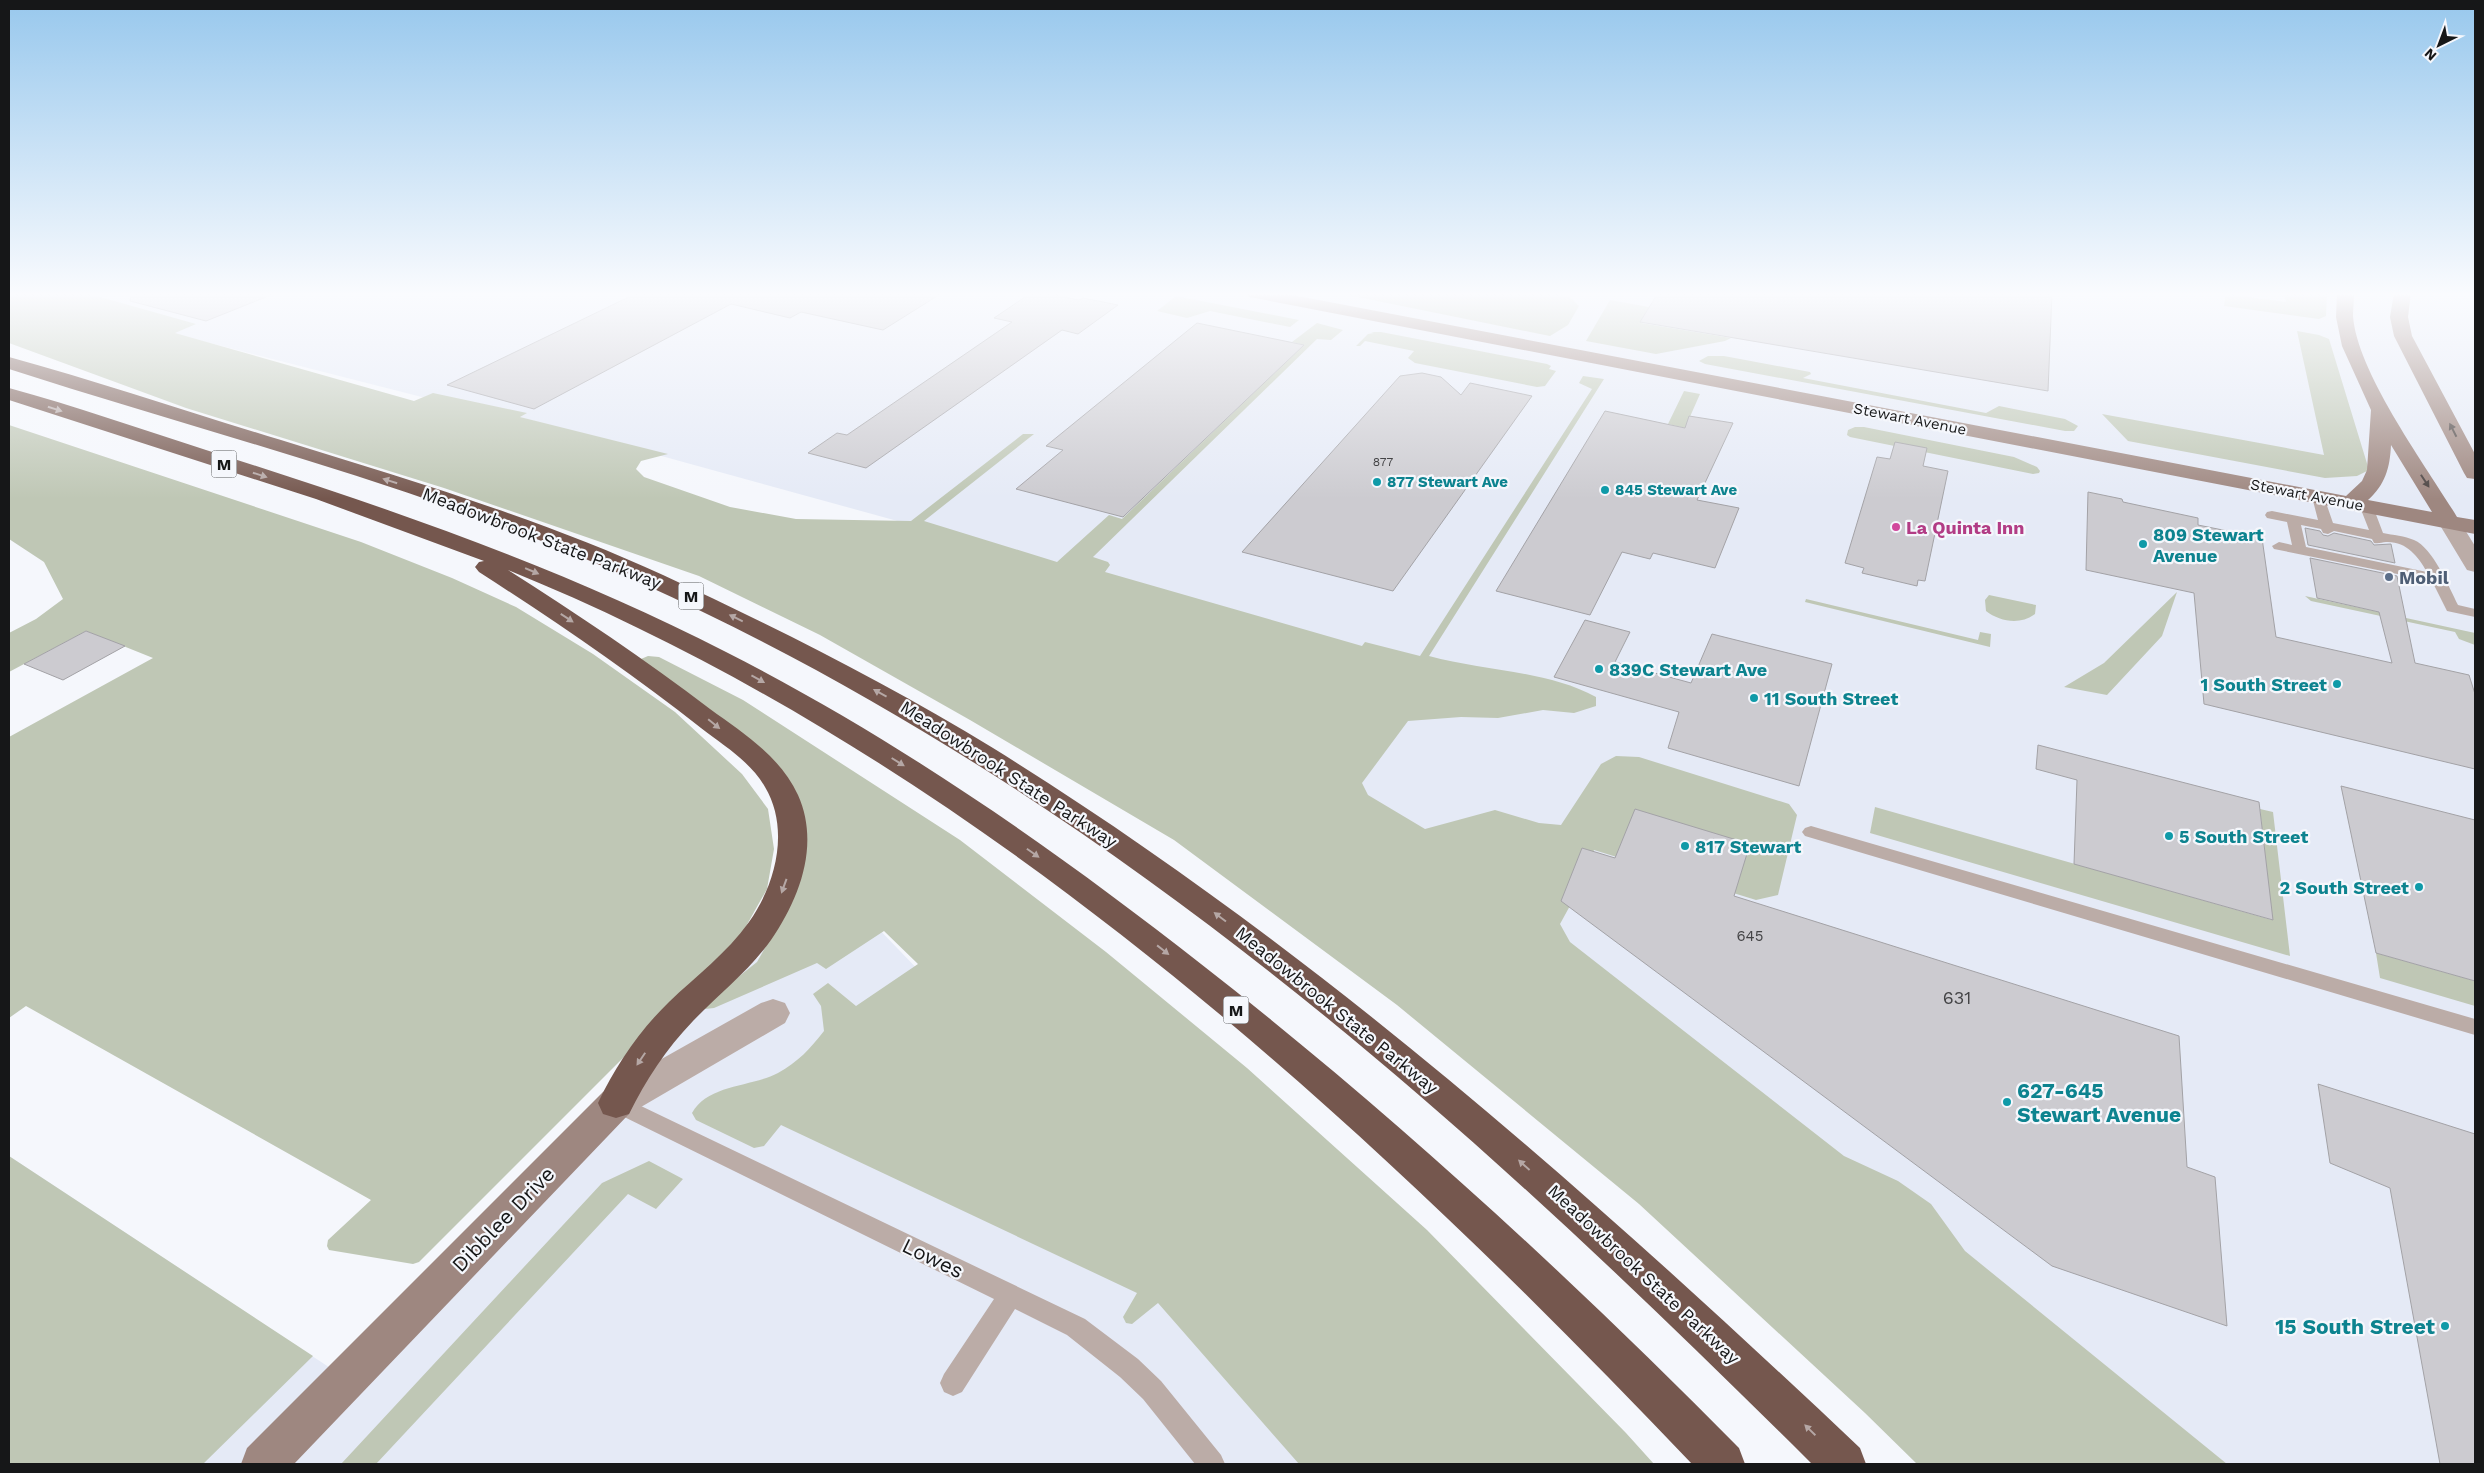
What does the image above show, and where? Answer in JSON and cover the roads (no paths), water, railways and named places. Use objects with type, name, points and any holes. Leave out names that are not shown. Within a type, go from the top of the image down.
[{"type":"highway","name":"Meadowbrook State Parkway","points":[[9,363],[412,488],[589,552],[758,629],[909,710],[1053,800],[1131,852],[1301,978],[1389,1049],[1610,1241],[1737,1359],[1844,1464]]},
{"type":"highway","name":"Meadowbrook State Parkway","points":[[9,394],[438,535],[533,572],[624,612],[755,678],[893,759],[1050,865],[1195,976],[1352,1108],[1518,1260],[1722,1464]]},
{"type":"highway","points":[[438,535],[590,632],[676,694],[763,765],[778,783],[788,808],[794,839],[786,884],[774,909],[738,958],[672,1021],[650,1046],[632,1072],[616,1103]]},
{"type":"street","name":"Stewart Avenue","points":[[1614,362],[2475,527]]},
{"type":"street","points":[[2359,362],[2380,411],[2475,565]]},
{"type":"street","points":[[2416,362],[2475,474]]},
{"type":"street","points":[[2358,505],[2376,477],[2379,463],[2380,411]]},
{"type":"street","name":"Dibblee Drive","points":[[263,1464],[616,1103],[773,1013]]},
{"type":"lane","points":[[2318,497],[2328,528]]},
{"type":"lane","points":[[2358,505],[2378,538]]},
{"type":"lane","points":[[2272,515],[2328,528],[2411,543],[2419,550],[2438,578],[2452,608],[2475,613]]},
{"type":"lane","points":[[2293,520],[2300,550]]},
{"type":"lane","points":[[2279,546],[2334,553],[2387,564],[2438,578]]},
{"type":"lane","points":[[1811,832],[2475,1027]]},
{"type":"lane","name":"Lowes","points":[[616,1103],[1076,1327],[1129,1368],[1152,1390],[1212,1464]]},
{"type":"lane","points":[[953,1383],[1010,1295]]},
{"type":"place","name":"877 Stewart Ave","points":[[1377,482]]},
{"type":"place","name":"845 Stewart Ave","points":[[1605,490]]},
{"type":"place","name":"La Quinta Inn","points":[[1896,527]]},
{"type":"place","name":"809 Stewart Avenue","points":[[2143,544]]},
{"type":"place","name":"Mobil","points":[[2389,577]]},
{"type":"place","name":"839C Stewart Ave","points":[[1599,669]]},
{"type":"place","name":"1 South Street","points":[[2337,684]]},
{"type":"place","name":"11 South Street","points":[[1754,698]]},
{"type":"place","name":"5 South Street","points":[[2169,836]]},
{"type":"place","name":"817 Stewart","points":[[1685,846]]},
{"type":"place","name":"2 South Street","points":[[2419,887]]},
{"type":"place","name":"627-645 Stewart Avenue","points":[[2007,1102]]},
{"type":"place","name":"15 South Street","points":[[2445,1326]]}]
